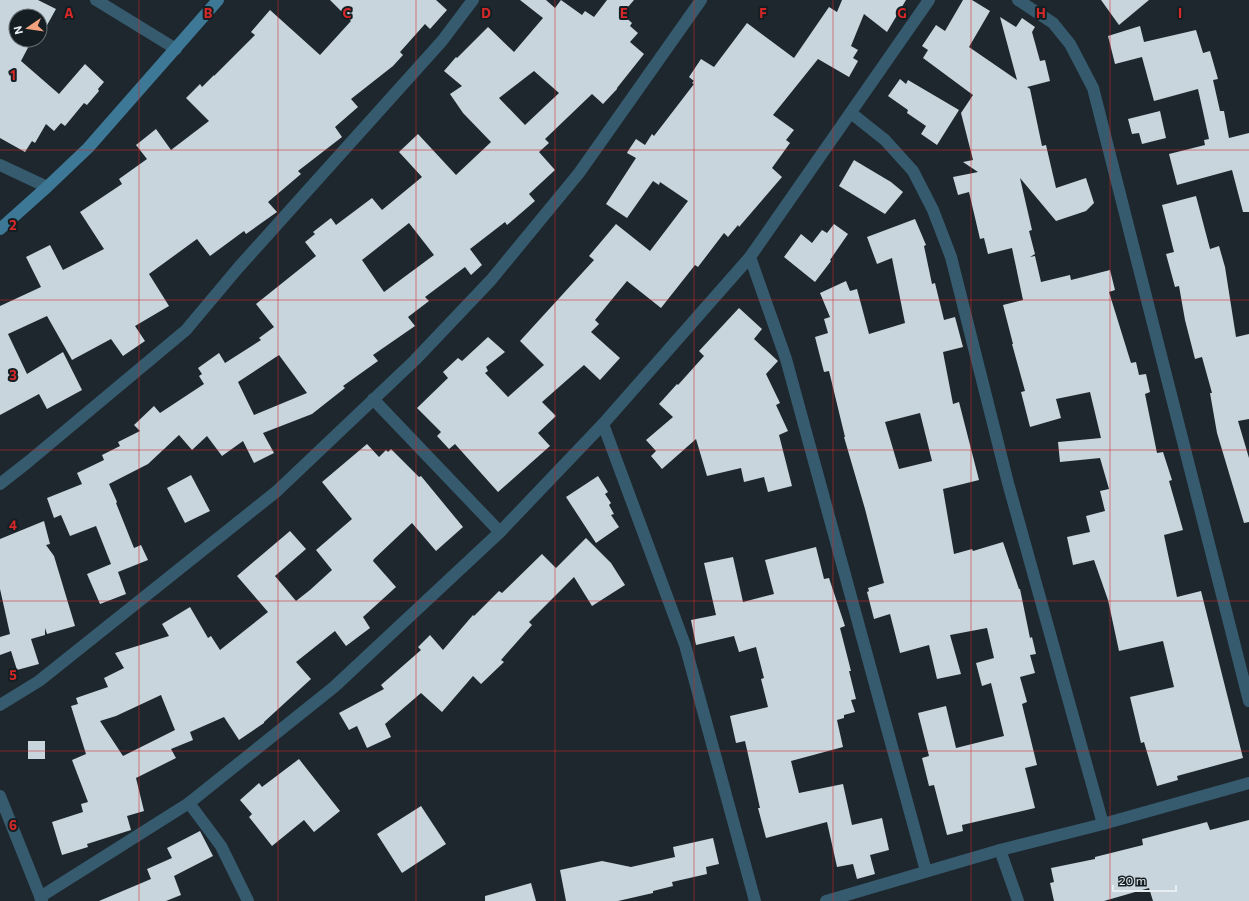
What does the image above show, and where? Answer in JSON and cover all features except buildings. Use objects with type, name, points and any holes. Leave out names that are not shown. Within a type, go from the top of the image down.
[{"type":"street","points":[[96,0],[176,49]]},
{"type":"street","points":[[0,229],[47,188],[88,148],[218,0]]},
{"type":"street","points":[[0,484],[186,330],[238,268],[442,41],[473,0]]},
{"type":"street","points":[[0,705],[39,681],[277,491],[415,360],[491,280],[579,173],[701,0]]},
{"type":"street","points":[[0,796],[41,899],[189,803],[334,687],[500,532],[603,424],[750,258],[929,0]]},
{"type":"street","points":[[1018,0],[1053,23],[1070,44],[1093,88],[1249,701]]},
{"type":"street","points":[[851,113],[885,140],[914,171],[933,210],[951,257],[1008,483],[1103,824]]},
{"type":"street","points":[[0,165],[47,188]]},
{"type":"street","points":[[750,258],[786,359],[926,871]]},
{"type":"street","points":[[373,399],[500,532]]},
{"type":"street","points":[[603,424],[685,645],[755,901]]},
{"type":"street","points":[[826,901],[1000,850],[1103,824],[1249,783]]},
{"type":"street","points":[[189,803],[221,846],[248,901]]},
{"type":"street","points":[[1000,850],[1018,901]]}]
